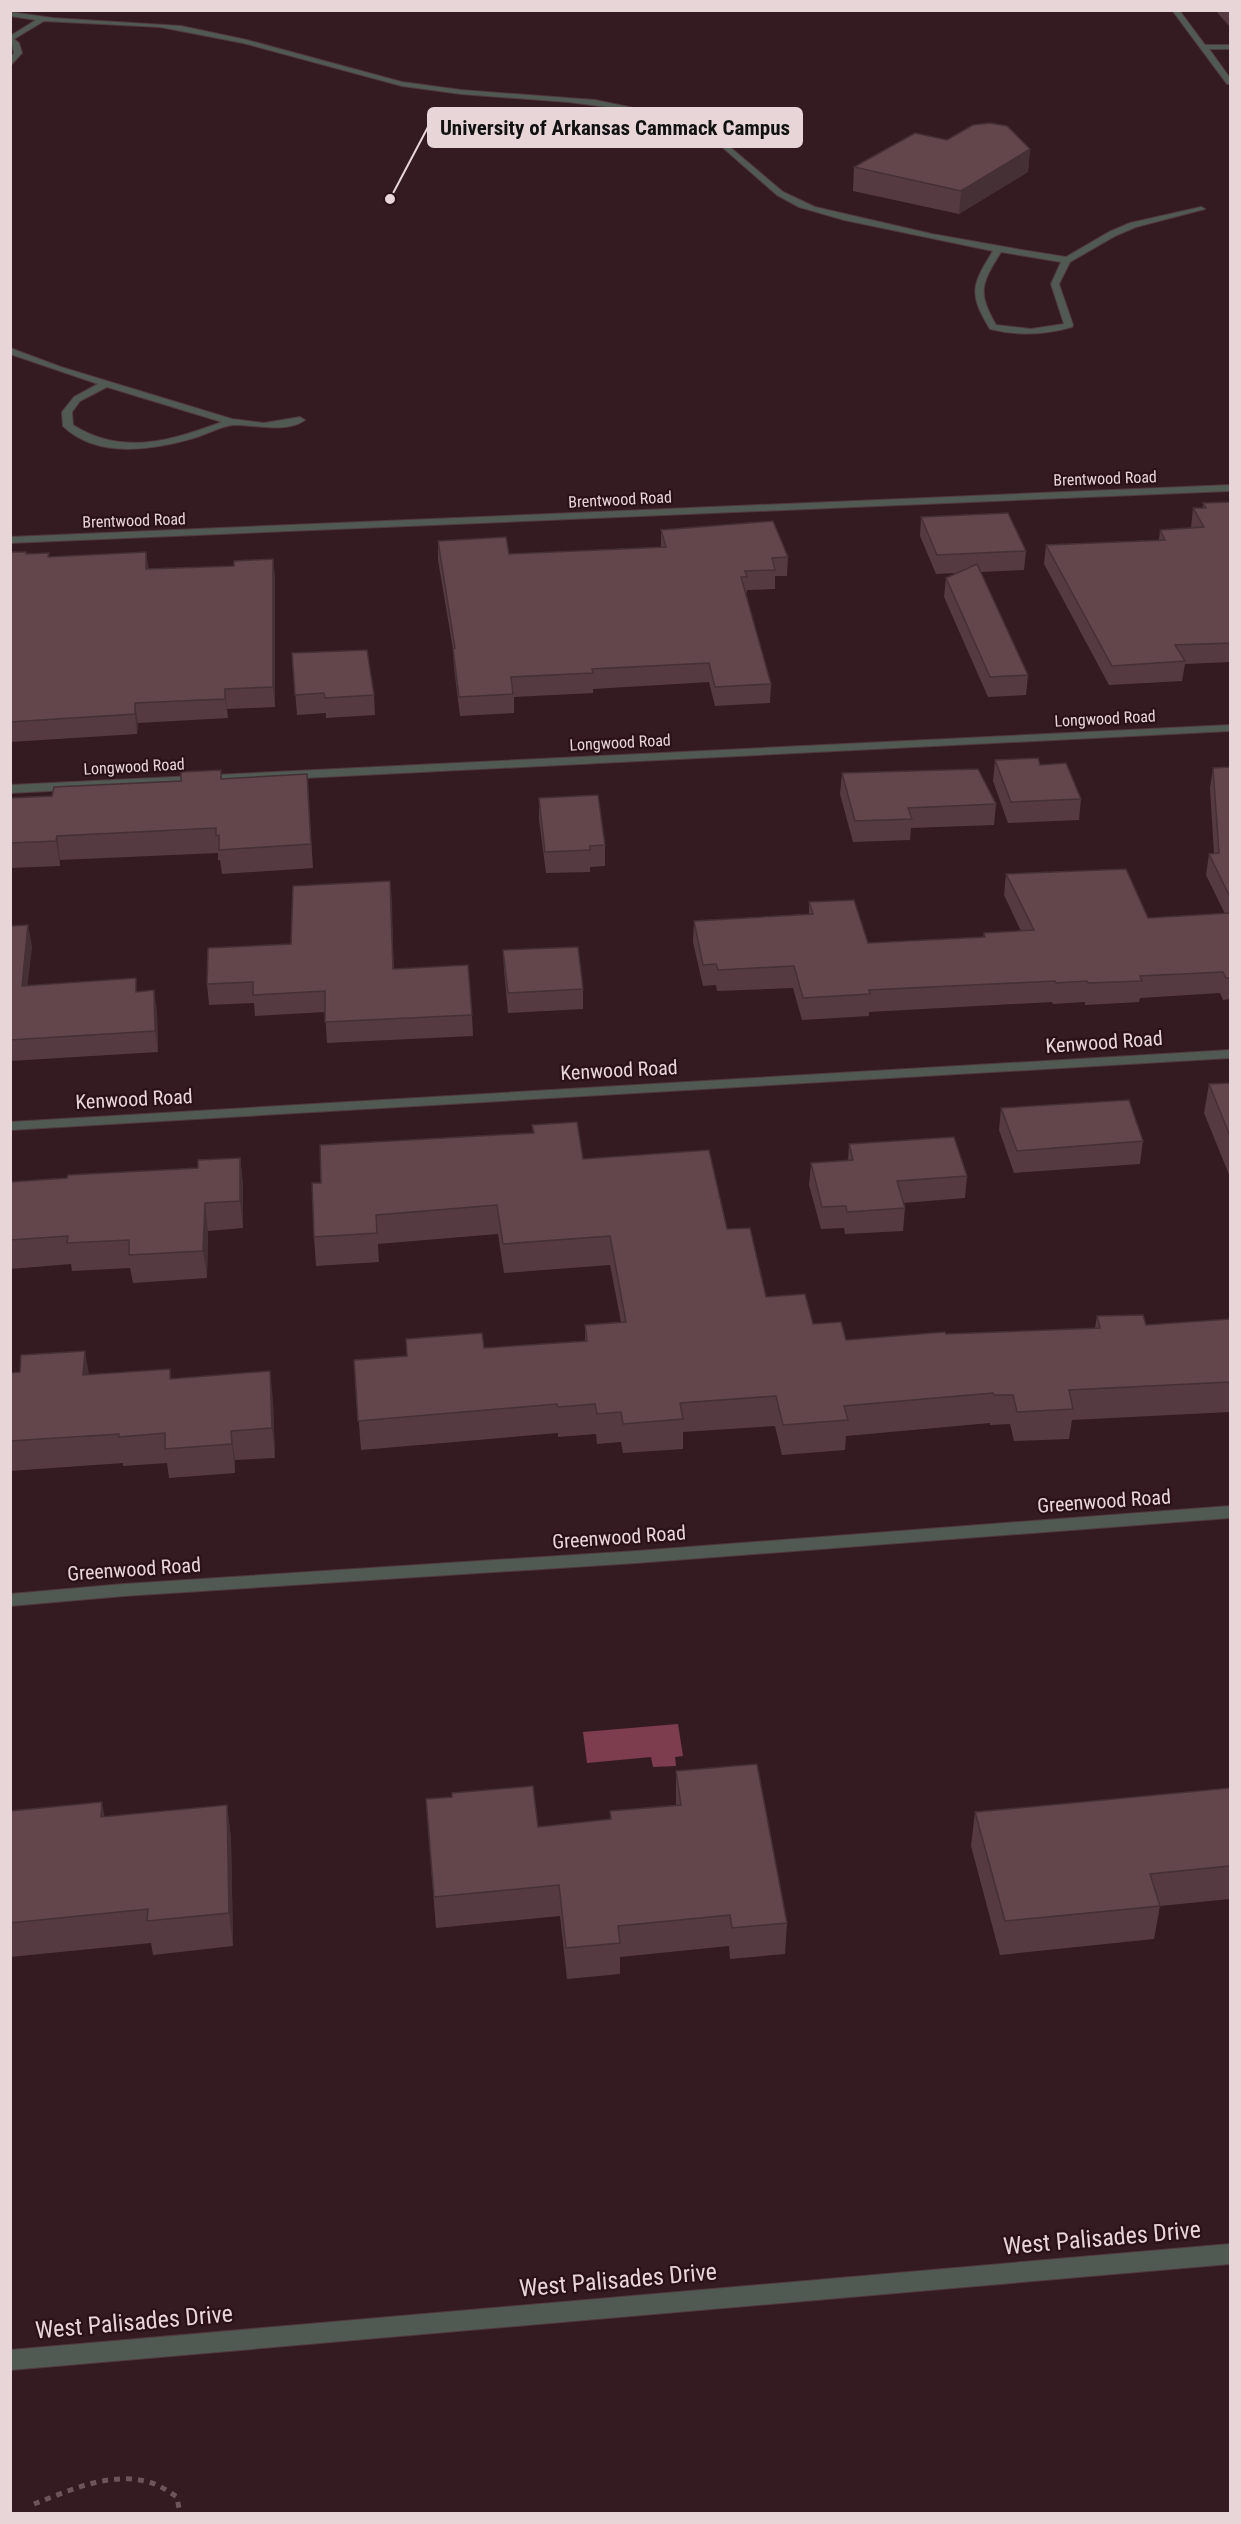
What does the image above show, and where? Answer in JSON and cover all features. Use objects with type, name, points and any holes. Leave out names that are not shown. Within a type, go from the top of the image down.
[{"type":"street","points":[[1175,10],[1230,82]]},
{"type":"street","points":[[10,14],[43,19],[180,28],[235,39],[316,63],[405,84],[460,92],[571,100],[647,112],[705,133],[723,143],[776,191],[802,206],[861,222],[998,250],[1067,260]]},
{"type":"street","points":[[10,64],[18,53],[15,43],[10,40],[43,19]]},
{"type":"street","points":[[1205,47],[1230,47]]},
{"type":"street","points":[[998,250],[981,282],[980,300],[993,327],[1008,331],[1055,329],[1069,325],[1055,284],[1067,260],[1112,234],[1133,225],[1201,209]]},
{"type":"street","points":[[10,351],[106,384],[231,422],[264,426],[300,420]]},
{"type":"street","points":[[106,384],[77,399],[67,412],[68,426],[88,439],[122,445],[159,444],[196,436],[231,422]]},
{"type":"street","name":"Brentwood Road","points":[[10,540],[1230,488]]},
{"type":"street","name":"Longwood Road","points":[[10,789],[1230,728]]},
{"type":"street","name":"Kenwood Road","points":[[10,1126],[1230,1054]]},
{"type":"street","name":"Greenwood Road","points":[[10,1600],[124,1590],[636,1557],[1230,1512]]},
{"type":"street","name":"West Palisades Drive","points":[[10,2360],[1230,2253]]},
{"type":"path","points":[[34,2504],[74,2489],[122,2477],[153,2483],[177,2498],[180,2514]]},
{"type":"shaded area","points":[[678,1724],[683,1756],[675,1757],[676,1766],[653,1767],[651,1757],[587,1763],[583,1732]]},
{"type":"building","points":[[990,123],[1007,126],[1030,149],[961,191],[854,167],[915,133],[947,140],[973,125]]},
{"type":"building","points":[[1230,502],[1230,643],[1175,645],[1185,661],[1112,666],[1046,545],[1165,540],[1160,530],[1204,527],[1193,508],[1206,508],[1203,503]]},
{"type":"building","points":[[1008,513],[1026,551],[937,555],[921,517]]},
{"type":"building","points":[[773,521],[788,557],[772,558],[775,570],[745,571],[747,577],[741,577],[771,684],[715,687],[709,663],[592,669],[593,673],[511,677],[513,694],[459,697],[453,649],[455,648],[438,541],[506,537],[509,554],[666,547],[661,530]]},
{"type":"building","points":[[10,552],[49,553],[48,557],[146,552],[146,569],[234,566],[234,561],[273,559],[273,687],[225,689],[225,699],[135,703],[135,714],[10,722]]},
{"type":"building","points":[[977,564],[1028,675],[990,677],[946,578]]},
{"type":"building","points":[[367,650],[374,695],[325,698],[324,693],[295,695],[292,653]]},
{"type":"building","points":[[1038,758],[1040,765],[1066,763],[1081,799],[1011,802],[995,760]]},
{"type":"building","points":[[1230,767],[1230,897],[1209,854],[1219,853],[1213,768]]},
{"type":"building","points":[[978,769],[996,804],[908,808],[912,819],[855,821],[842,773]]},
{"type":"building","points":[[221,770],[221,779],[307,774],[311,844],[219,850],[219,835],[216,836],[216,828],[57,836],[56,841],[10,843],[10,798],[52,796],[54,787],[181,781],[181,772]]},
{"type":"building","points":[[598,795],[605,845],[590,846],[590,850],[545,852],[539,798]]},
{"type":"building","points":[[1126,869],[1148,918],[1230,913],[1230,978],[1226,978],[1223,972],[1140,976],[1142,981],[1056,983],[1055,981],[869,990],[870,994],[803,998],[794,966],[718,970],[716,964],[703,965],[694,921],[813,914],[809,902],[854,900],[868,943],[985,937],[984,933],[1034,930],[1006,874]]},
{"type":"building","points":[[390,881],[393,969],[468,965],[472,1015],[325,1022],[325,991],[253,995],[253,982],[207,984],[208,948],[291,944],[293,886]]},
{"type":"building","points":[[28,925],[22,986],[136,978],[136,992],[154,990],[155,1031],[10,1040],[10,926]]},
{"type":"building","points":[[578,947],[583,989],[508,993],[503,950]]},
{"type":"building","points":[[1230,1083],[1230,1136],[1209,1084]]},
{"type":"building","points":[[1129,1100],[1143,1141],[1017,1151],[1001,1108]]},
{"type":"building","points":[[577,1122],[583,1159],[709,1150],[727,1229],[750,1228],[766,1297],[805,1294],[813,1324],[841,1322],[846,1340],[945,1332],[946,1334],[1100,1328],[1097,1316],[1143,1315],[1146,1325],[1230,1319],[1230,1382],[1069,1390],[1073,1409],[1017,1412],[1013,1395],[994,1395],[993,1393],[844,1406],[848,1420],[783,1425],[776,1396],[680,1403],[683,1419],[623,1424],[621,1412],[597,1414],[595,1404],[558,1407],[557,1404],[358,1421],[354,1360],[407,1356],[406,1339],[482,1333],[484,1348],[587,1341],[585,1325],[626,1322],[610,1236],[503,1244],[497,1205],[376,1215],[377,1233],[314,1237],[312,1183],[321,1183],[320,1145],[534,1133],[532,1125]]},
{"type":"building","points":[[954,1137],[967,1176],[897,1181],[905,1208],[847,1212],[846,1206],[822,1207],[811,1163],[853,1160],[849,1144]]},
{"type":"building","points":[[240,1158],[240,1201],[205,1203],[203,1251],[129,1255],[129,1240],[67,1243],[68,1236],[10,1240],[10,1182],[67,1178],[68,1175],[198,1168],[198,1160]]},
{"type":"building","points":[[85,1351],[83,1375],[170,1369],[170,1379],[270,1371],[272,1428],[231,1431],[232,1444],[165,1449],[165,1433],[10,1441],[10,1373],[20,1372],[21,1355]]},
{"type":"building","points":[[757,1764],[787,1923],[732,1928],[730,1915],[618,1926],[620,1943],[566,1948],[559,1885],[434,1897],[426,1799],[452,1797],[452,1793],[533,1786],[538,1827],[611,1819],[610,1811],[681,1805],[676,1771]]},
{"type":"building","points":[[1230,1788],[1230,1866],[1150,1874],[1160,1906],[1005,1921],[975,1812]]},
{"type":"building","points":[[102,1802],[101,1817],[227,1805],[229,1913],[147,1921],[148,1909],[10,1923],[10,1811]]},
{"type":"place","name":"University of Arkansas Cammack Campus","points":[[390,199]]}]
